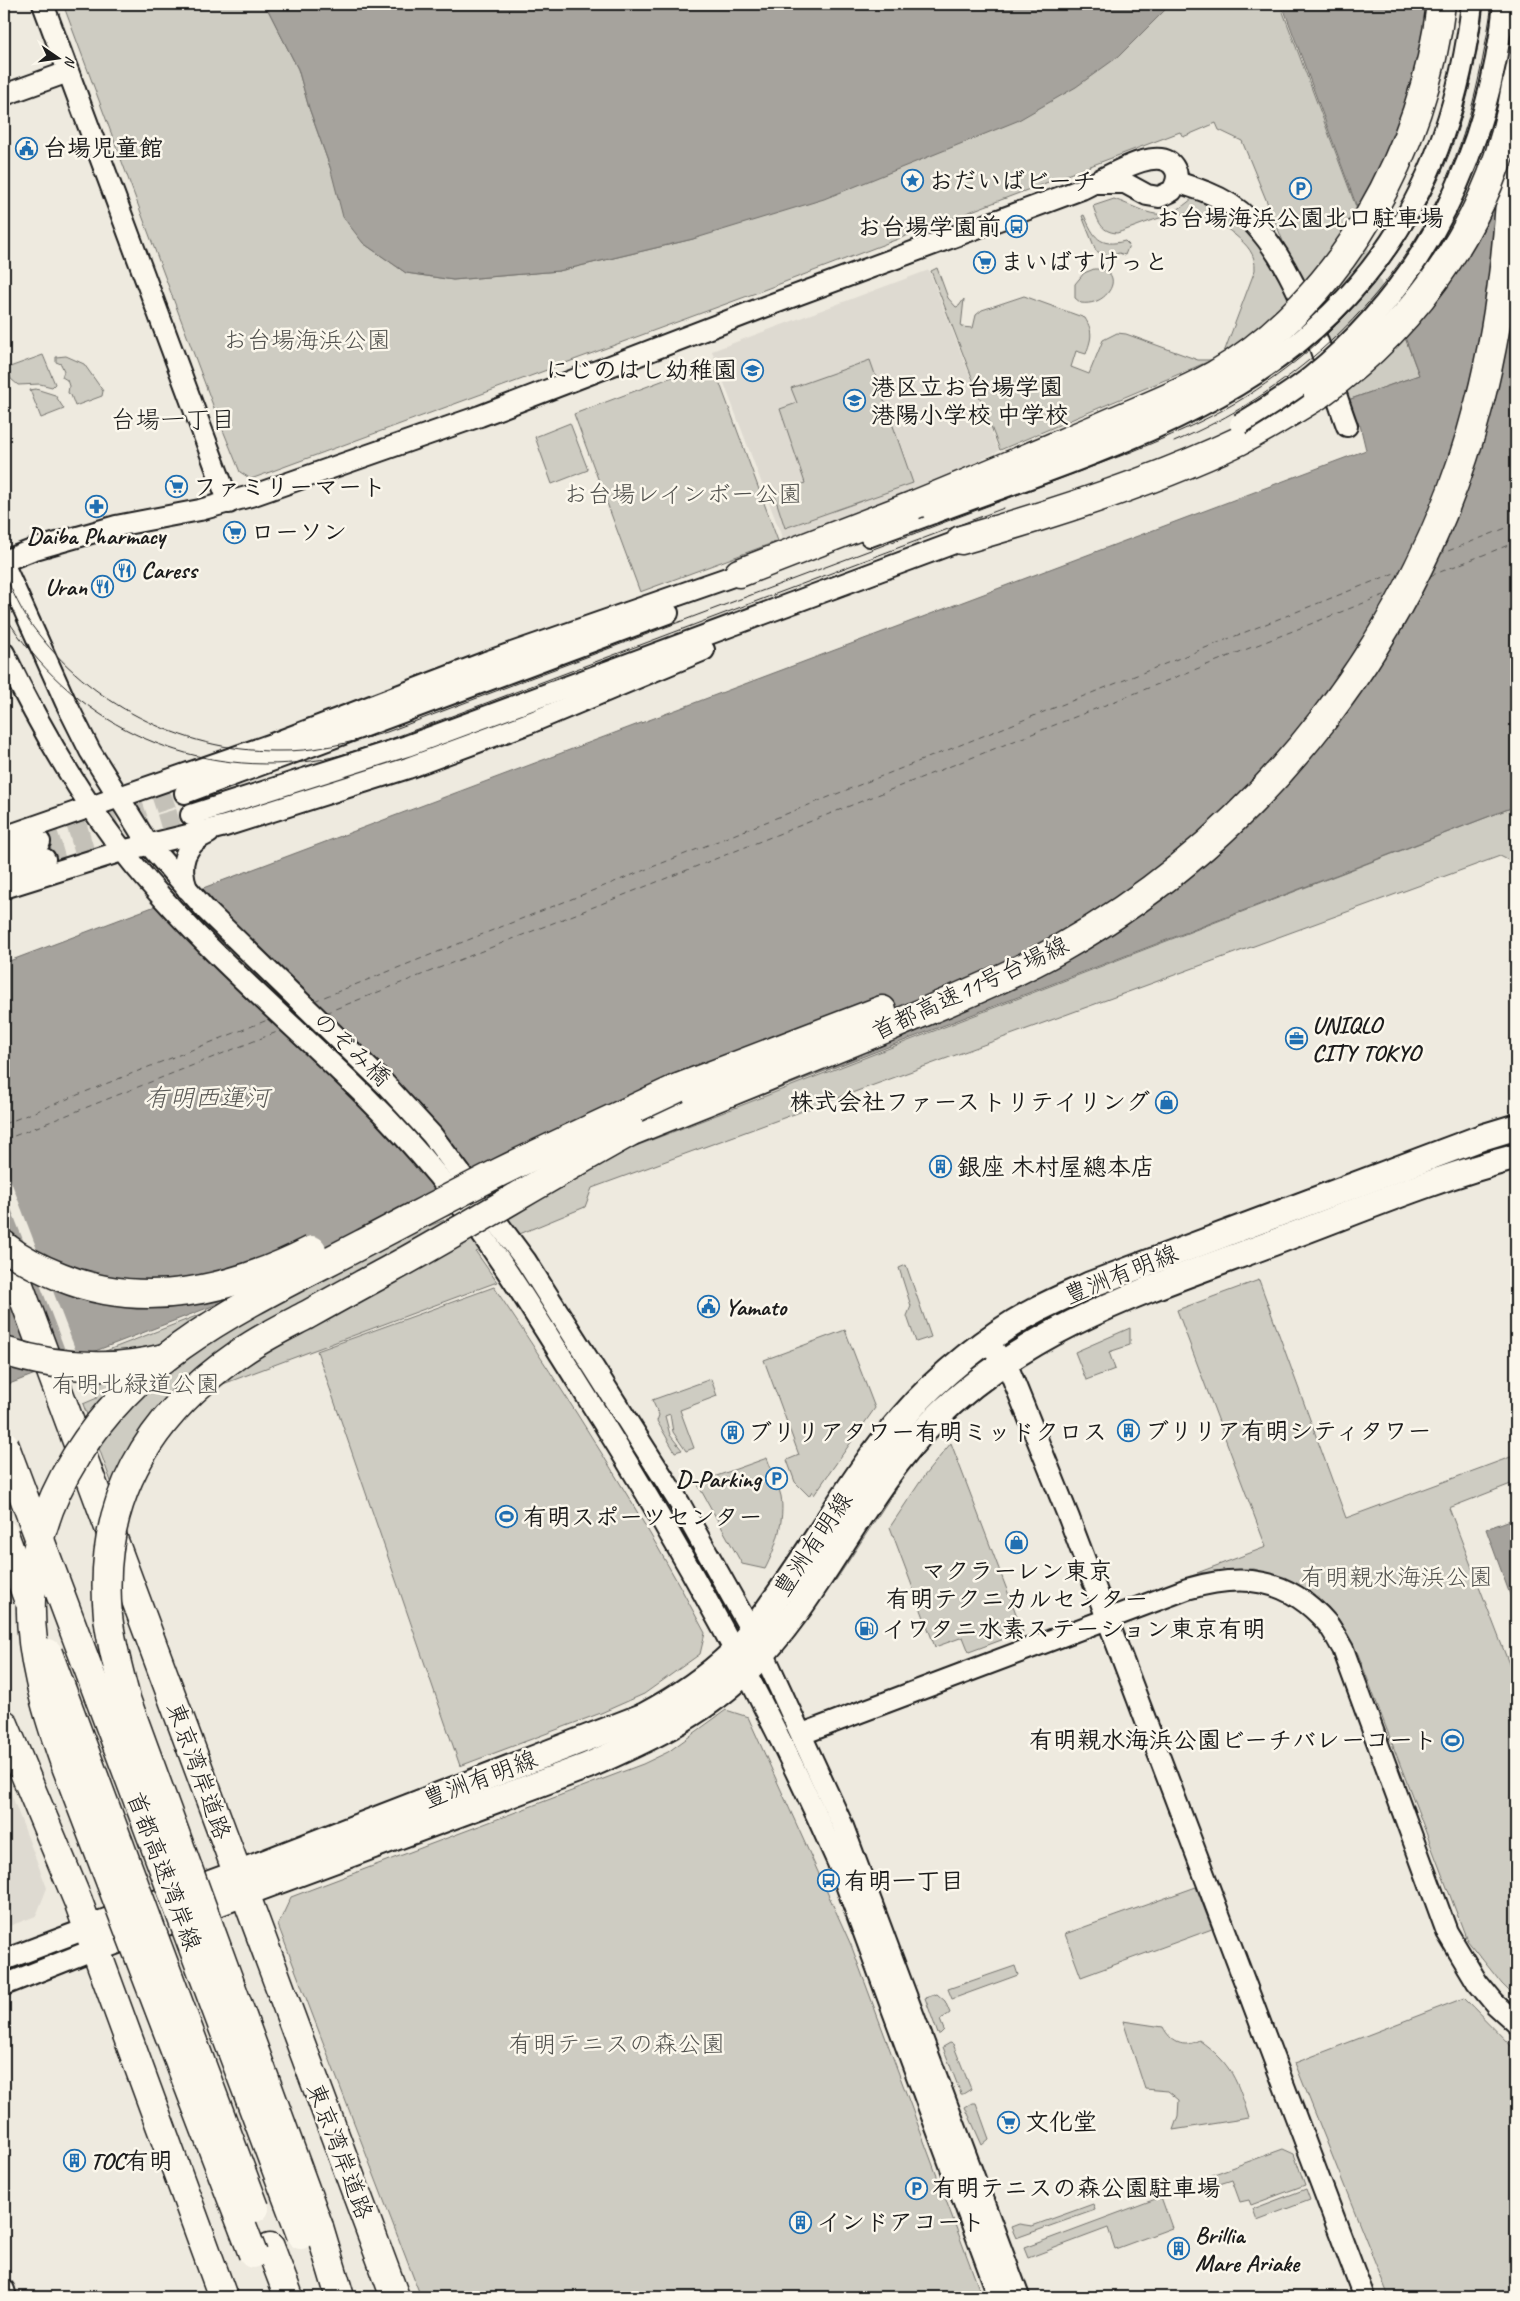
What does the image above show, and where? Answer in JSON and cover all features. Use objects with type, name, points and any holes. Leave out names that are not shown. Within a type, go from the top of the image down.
[{"type":"highway","points":[[739,573],[914,505],[1154,403],[1214,375],[1246,354],[1299,307],[1323,281],[1345,253],[1383,193],[1409,136],[1424,91],[1441,4]]},
{"type":"highway","name":"首都高速11号台場線","points":[[678,1088],[964,977],[1010,956],[1055,931],[1124,888],[1188,838],[1245,784],[1306,713],[1364,630],[1401,563],[1443,463],[1462,398],[1479,317],[1490,246],[1497,105],[1494,4]]},
{"type":"highway","name":"首都高速11号台場線","points":[[632,1131],[969,993],[1063,947],[1133,902],[1200,850],[1260,792],[1314,731],[1359,670],[1398,605],[1417,568],[1459,469],[1479,403],[1501,293],[1511,202],[1514,112],[1512,4]]},
{"type":"highway","points":[[961,540],[1029,521],[1212,453],[1267,426],[1341,378],[1404,318],[1431,285],[1459,243],[1491,180],[1508,128],[1516,86]]},
{"type":"highway","points":[[4,1245],[48,1272],[114,1292],[158,1294],[204,1289],[253,1276],[279,1266],[492,1158],[678,1088]]},
{"type":"highway","points":[[271,2297],[261,2250],[64,1761],[43,1695],[31,1629],[30,1600],[36,1552],[49,1511],[75,1456],[101,1419],[134,1385],[181,1346],[301,1276],[491,1177],[678,1088]]},
{"type":"highway","points":[[4,1350],[64,1366],[93,1367],[146,1363],[188,1351],[234,1332],[481,1199],[632,1131]]},
{"type":"highway","points":[[340,2297],[310,2231],[126,1699],[112,1644],[106,1592],[110,1540],[117,1512],[136,1464],[153,1435],[180,1402],[216,1370],[272,1334],[632,1131]]},
{"type":"highway","name":"東京湾岸道路","points":[[4,1245],[395,2297]]},
{"type":"highway","name":"首都高速湾岸線","points":[[4,1444],[310,2231],[324,2297]]},
{"type":"highway","name":"首都高速湾岸線","points":[[4,1534],[261,2250],[289,2297]]},
{"type":"highway","points":[[4,1724],[78,1902],[223,2297]]},
{"type":"main road","name":"豊洲有明線","points":[[740,1661],[752,1630],[811,1550],[872,1456],[902,1417],[932,1386],[988,1341],[1037,1310],[1089,1285],[1483,1137],[1516,1127]]},
{"type":"main road","name":"豊洲有明線","points":[[91,1939],[240,1884],[644,1716],[679,1696],[714,1670],[763,1652],[801,1606],[884,1480],[909,1446],[967,1389],[1003,1362],[1050,1333],[1100,1308],[1411,1191],[1489,1164],[1516,1157]]},
{"type":"street","points":[[43,4],[229,503]]},
{"type":"street","points":[[4,837],[272,744],[486,662],[715,588],[932,513],[1086,455],[1199,407],[1267,367],[1323,322],[1353,291],[1381,256],[1406,217],[1440,146],[1457,89],[1472,4]]},
{"type":"street","points":[[4,888],[122,850],[225,826],[408,768],[532,722],[729,633],[886,569],[1146,470],[1213,440],[1312,376],[1350,341],[1386,300],[1418,256],[1460,183],[1474,147],[1495,71],[1504,4]]},
{"type":"street","points":[[4,95],[68,72]]},
{"type":"street","points":[[4,561],[32,550],[116,526],[229,503],[480,416],[759,309],[1098,183],[1115,172],[1155,157],[1162,158],[1172,164],[1176,172],[1177,182],[1172,191],[1159,198],[1147,195],[1125,182],[1098,183]]},
{"type":"street","points":[[1177,182],[1211,194],[1229,203],[1245,216],[1270,242],[1292,279],[1347,426]]},
{"type":"street","points":[[185,793],[430,702],[715,588],[739,573],[932,513]]},
{"type":"street","name":"のぞみ橋","points":[[4,565],[66,703],[118,797],[148,844],[409,1109],[432,1135],[526,1261],[680,1504],[752,1630],[802,1734],[842,1824],[1019,2297]]},
{"type":"street","points":[[191,815],[298,783],[729,633]]},
{"type":"street","name":"のぞみ橋","points":[[4,653],[37,718],[92,806],[122,850],[146,880],[211,949],[352,1082],[393,1124],[439,1177],[507,1270],[673,1537],[790,1757],[838,1863],[999,2297]]},
{"type":"street","points":[[180,877],[187,850],[194,842],[225,826]]},
{"type":"street","points":[[4,854],[43,850],[4,873]]},
{"type":"street","points":[[988,1341],[1014,1382],[1108,1618],[1364,2297]]},
{"type":"street","points":[[802,1734],[1187,1589],[1213,1582],[1237,1579],[1257,1581],[1284,1590],[1298,1597],[1328,1624],[1342,1649],[1447,1932],[1477,1982],[1516,2023]]},
{"type":"street","points":[[4,1960],[91,1939]]},
{"type":"street","points":[[4,1985],[91,1939]]},
{"type":"street","points":[[4,2290],[6,2297]]},
{"type":"shaded area","name":"港区立お台場学園 港陽小学校 中学校","points":[[929,270],[999,451],[917,491],[783,540],[712,351]]},
{"type":"shaded area","points":[[4,1775],[47,1888],[36,1916],[4,1928]]},
{"type":"green space","name":"お台場海浜公園","points":[[63,4],[265,4],[298,69],[309,108],[330,167],[363,243],[406,273],[453,280],[559,271],[693,239],[1171,4],[1280,4],[1419,375],[1348,400],[1242,141],[1219,130],[1216,123],[1183,137],[1180,132],[753,294],[251,479],[240,472],[214,408]]},
{"type":"green space","points":[[1195,196],[1233,215],[1272,260],[1290,299],[1220,363],[1255,270],[1254,259],[1247,246],[1219,224],[1205,217],[1191,214],[1164,217],[1117,233],[1111,232],[1100,224],[1093,206],[1114,199],[1147,212],[1164,214],[1184,206]]},
{"type":"green space","points":[[1084,215],[1098,239],[1109,243],[1125,241],[1129,245],[1125,255],[1119,253],[1109,257],[1096,251],[1082,216]]},
{"type":"green space","points":[[937,268],[948,298],[956,307],[964,299],[961,327],[973,328],[976,315],[982,310],[1024,296],[1085,318],[1091,332],[1089,344],[1086,354],[1076,351],[1071,367],[1089,374],[1103,340],[1117,333],[1126,334],[1198,360],[1212,360],[1000,450],[931,271]]},
{"type":"green space","points":[[1094,269],[1104,270],[1110,274],[1112,280],[1111,287],[1107,294],[1100,299],[1092,303],[1081,303],[1075,298],[1075,284],[1084,273]]},
{"type":"green space","points":[[43,355],[55,384],[52,387],[40,384],[18,385],[11,379],[7,368]]},
{"type":"green space","points":[[66,356],[84,364],[103,391],[102,396],[75,406],[71,395],[68,393],[69,386],[67,380],[62,377],[64,371],[61,364],[56,362],[56,357]]},
{"type":"green space","points":[[870,360],[913,483],[785,528],[774,494],[805,483],[780,409],[797,403],[791,388]]},
{"type":"green space","name":"お台場レインボー公園","points":[[712,362],[778,541],[640,592],[574,414]]},
{"type":"green space","points":[[36,389],[55,395],[64,409],[41,418],[30,390]]},
{"type":"green space","points":[[570,423],[588,470],[552,484],[535,437]]},
{"type":"green space","name":"有明北緑道公園","points":[[1516,806],[1516,864],[1500,856],[592,1188],[585,1207],[476,1252],[497,1282],[172,1403],[117,1498],[83,1404],[97,1398],[85,1359]]},
{"type":"green space","points":[[906,1265],[931,1337],[916,1342],[907,1316],[911,1306],[899,1268]]},
{"type":"green space","name":"有明親水海浜公園","points":[[1259,1280],[1346,1518],[1516,1455],[1516,1482],[1449,1508],[1516,1682],[1516,1998],[1502,1984],[1467,1940],[1358,1654],[1338,1618],[1309,1592],[1277,1576],[1254,1569],[1197,1573],[1266,1547],[1177,1310]]},
{"type":"green space","name":"有明スポーツセンター","points":[[494,1287],[604,1457],[656,1544],[705,1633],[700,1654],[644,1694],[601,1713],[460,1766],[317,1351]]},
{"type":"green space","points":[[1130,1328],[1130,1345],[1109,1352],[1115,1369],[1086,1380],[1075,1352]]},
{"type":"green space","points":[[845,1330],[875,1408],[814,1495],[812,1491],[809,1496],[795,1482],[787,1460],[799,1455],[764,1360]]},
{"type":"green space","points":[[711,1379],[717,1396],[680,1410],[694,1448],[686,1451],[673,1432],[670,1414],[665,1416],[670,1435],[682,1450],[675,1452],[657,1421],[659,1415],[652,1400]]},
{"type":"green space","points":[[951,1443],[1023,1632],[969,1652],[963,1637],[935,1647],[890,1527],[924,1476]]},
{"type":"green space","points":[[767,1458],[780,1491],[782,1514],[779,1533],[765,1569],[742,1564],[697,1483]]},
{"type":"green space","points":[[898,1478],[901,1481],[836,1580],[832,1578]]},
{"type":"green space","name":"有明テニスの森公園","points":[[726,1710],[748,1717],[851,1945],[982,2297],[421,2297],[278,1925],[291,1897],[643,1764],[668,1752]]},
{"type":"green space","points":[[1196,1887],[1212,1929],[1081,1977],[1065,1934]]},
{"type":"green space","points":[[1015,1966],[1018,1975],[952,1999],[948,1989]]},
{"type":"green space","points":[[937,1994],[945,2001],[950,2013],[940,2020],[944,2030],[940,2034],[938,2034],[925,1998]]},
{"type":"green space","points":[[1464,1998],[1516,2051],[1516,2297],[1389,2297],[1295,2063]]},
{"type":"green space","points":[[1123,2021],[1163,2027],[1170,2037],[1183,2044],[1199,2040],[1219,2057],[1232,2074],[1241,2093],[1249,2118],[1173,2130],[1178,2116],[1179,2100],[1168,2091],[1145,2089]]},
{"type":"green space","points":[[950,2043],[953,2044],[971,2089],[963,2094],[961,2094],[943,2047]]},
{"type":"green space","points":[[976,2103],[989,2139],[982,2145],[965,2107]]},
{"type":"green space","points":[[1283,2149],[1294,2154],[1305,2185],[1251,2205],[1249,2200],[1240,2202],[1232,2180],[1207,2188],[1204,2184],[1206,2177]]},
{"type":"green space","points":[[1306,2189],[1310,2200],[1257,2220],[1253,2209]]},
{"type":"green space","points":[[1161,2197],[1172,2228],[1115,2249],[1108,2228],[1028,2258],[1024,2248]]},
{"type":"green space","points":[[1093,2204],[1095,2210],[1016,2238],[1011,2227],[1019,2224],[1032,2226]]},
{"type":"water","points":[[265,4],[1171,4],[1119,56],[1076,87],[1017,121],[824,199],[693,239],[559,271],[453,280],[406,273],[363,243],[343,217],[330,167],[309,108],[298,69]]},
{"type":"water","name":"有明西運河","points":[[1282,4],[1516,4],[1516,806],[4,1386],[4,963],[1366,450],[1360,425],[1357,426],[1348,400],[1419,375]]},
{"type":"water","points":[[1516,1518],[1516,1611],[1486,1529]]},
{"type":"pier","points":[[1434,4],[1516,4],[1516,133],[1400,334],[1359,223],[1409,119]]},
{"type":"pier","points":[[4,1163],[79,1359],[70,1363],[4,1190]]},
{"type":"ferry route","points":[[1438,555],[1516,524]]},
{"type":"ferry route","points":[[1430,576],[1516,542]]},
{"type":"ferry route","points":[[314,1001],[1402,570]]},
{"type":"ferry route","points":[[325,1013],[1389,593]]},
{"type":"ferry route","points":[[4,1124],[270,1019]]},
{"type":"ferry route","points":[[4,1140],[282,1030]]},
{"type":"tunnel","points":[[40,842],[185,793]]},
{"type":"tunnel","points":[[45,859],[191,815]]},
{"type":"tram line","points":[[4,574],[17,601],[33,627],[56,654],[81,678],[109,700],[140,718],[172,732],[205,742],[240,749],[303,750],[345,743],[387,732],[1131,452],[1211,416],[1237,402],[1275,377],[1311,349],[1344,317],[1374,283],[1401,246],[1425,206],[1445,165],[1468,93],[1484,4]]},
{"type":"tram line","points":[[1447,177],[1456,156],[1476,92],[1492,4]]},
{"type":"tram line","points":[[1174,442],[1216,422],[1255,399],[1293,373],[1328,344],[1361,311],[1390,276],[1416,238],[1438,198]]},
{"type":"tram line","points":[[4,614],[31,652],[62,684],[97,712],[135,734],[176,750],[219,760],[264,764],[321,760],[388,740],[1004,508]]},
{"type":"place","name":"台場児童館","points":[[27,148]]},
{"type":"place","name":"おだいばビーチ","points":[[913,181]]},
{"type":"place","name":"お台場海浜公園北口駐車場","points":[[1300,189]]},
{"type":"place","name":"お台場学園前","points":[[1017,227]]},
{"type":"place","name":"まいばすけっと","points":[[984,262]]},
{"type":"place","name":"にじのはし幼稚園","points":[[753,370]]},
{"type":"place","name":"港区立お台場学園 港陽小学校 中学校","points":[[855,401]]},
{"type":"place","name":"ファミリーマート","points":[[177,487]]},
{"type":"place","name":"Daiba Pharmacy","points":[[96,507]]},
{"type":"place","name":"ローソン","points":[[235,532]]},
{"type":"place","name":"Caress","points":[[125,570]]},
{"type":"place","name":"Uran","points":[[103,587]]},
{"type":"place","name":"UNIQLO CITY TOKYO","points":[[1296,1039]]},
{"type":"place","name":"株式会社ファーストリテイリング","points":[[1166,1102]]},
{"type":"place","name":"銀座 木村屋總本店","points":[[941,1167]]},
{"type":"place","name":"Yamato","points":[[709,1307]]},
{"type":"place","name":"ブリリア有明シティタワー","points":[[1129,1431]]},
{"type":"place","name":"ブリリアタワー有明ミッドクロス","points":[[732,1432]]},
{"type":"place","name":"D-Parking","points":[[777,1479]]},
{"type":"place","name":"有明スポーツセンター","points":[[507,1517]]},
{"type":"place","name":"マクラーレン東京 有明テクニカルセンター","points":[[1017,1542]]},
{"type":"place","name":"イワタニ水素ステーション東京有明","points":[[866,1629]]},
{"type":"place","name":"有明親水海浜公園ビーチバレーコート","points":[[1453,1740]]},
{"type":"place","name":"有明一丁目","points":[[828,1881]]},
{"type":"place","name":"文化堂","points":[[1009,2122]]},
{"type":"place","name":"TOC有明","points":[[74,2161]]},
{"type":"place","name":"有明テニスの森公園駐車場","points":[[916,2188]]},
{"type":"place","name":"インドアコート","points":[[801,2222]]},
{"type":"place","name":"Brillia Mare Ariake","points":[[1179,2249]]},
{"type":"district","name":"台場一丁目","points":[[173,419]]}]
